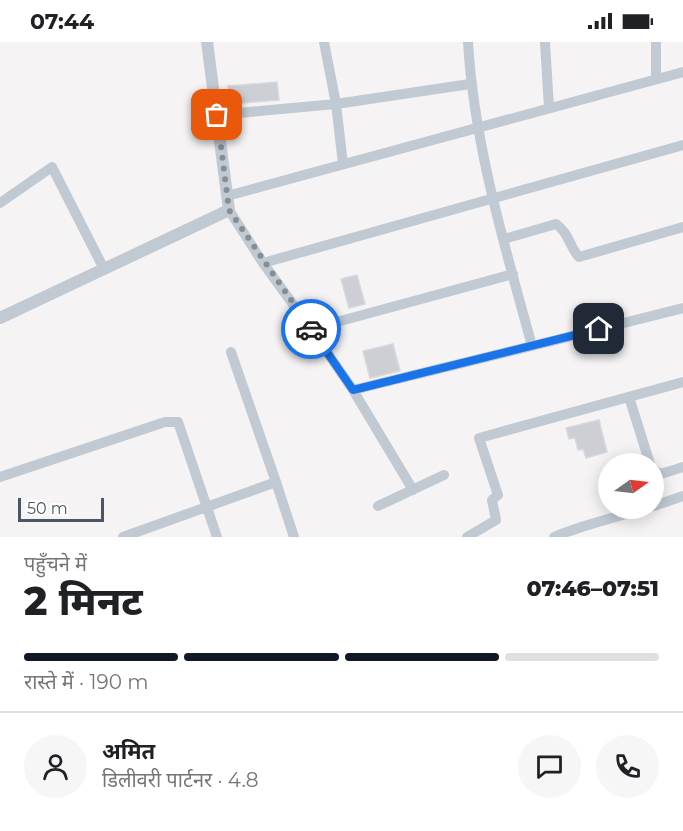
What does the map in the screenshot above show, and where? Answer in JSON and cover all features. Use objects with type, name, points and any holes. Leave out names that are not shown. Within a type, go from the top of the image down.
[{"type":"street","points":[[207,42],[229,210],[353,390],[413,490]]},
{"type":"street","points":[[324,42],[336,104],[343,164]]},
{"type":"street","points":[[468,42],[470,84],[477,127],[532,346]]},
{"type":"street","points":[[545,42],[549,108]]},
{"type":"street","points":[[656,42],[656,79]]},
{"type":"street","points":[[227,196],[683,72]]},
{"type":"street","points":[[217,115],[336,104],[470,84]]},
{"type":"street","points":[[263,262],[683,145]]},
{"type":"street","points":[[0,203],[52,167],[105,269]]},
{"type":"street","points":[[0,318],[229,210]]},
{"type":"street","points":[[504,239],[556,224],[564,229],[573,250],[579,257],[683,227]]},
{"type":"street","points":[[311,328],[513,274]]},
{"type":"street","points":[[353,390],[683,308]]},
{"type":"street","points":[[231,352],[294,537]]},
{"type":"street","points":[[467,537],[496,520],[492,500],[498,495],[479,438],[683,382]]},
{"type":"street","points":[[629,397],[647,453]]},
{"type":"street","points":[[0,477],[165,422],[178,422],[217,537]]},
{"type":"street","points":[[664,473],[683,467]]},
{"type":"street","points":[[378,506],[444,475]]},
{"type":"street","points":[[123,537],[276,482]]},
{"type":"street","points":[[664,503],[683,496]]},
{"type":"street","points":[[554,537],[578,527],[593,532],[621,519]]},
{"type":"building","points":[[277,82],[279,100],[229,104],[228,86]]},
{"type":"building","points":[[357,275],[365,304],[349,308],[341,279]]},
{"type":"building","points":[[393,344],[400,371],[370,378],[363,351]]},
{"type":"building","points":[[599,420],[607,452],[586,458],[583,449],[578,450],[575,438],[569,439],[566,428]]},
{"type":"way so far","points":[[217,115],[229,210],[311,329]]},
{"type":"route","points":[[311,329],[353,390],[599,329]]}]
